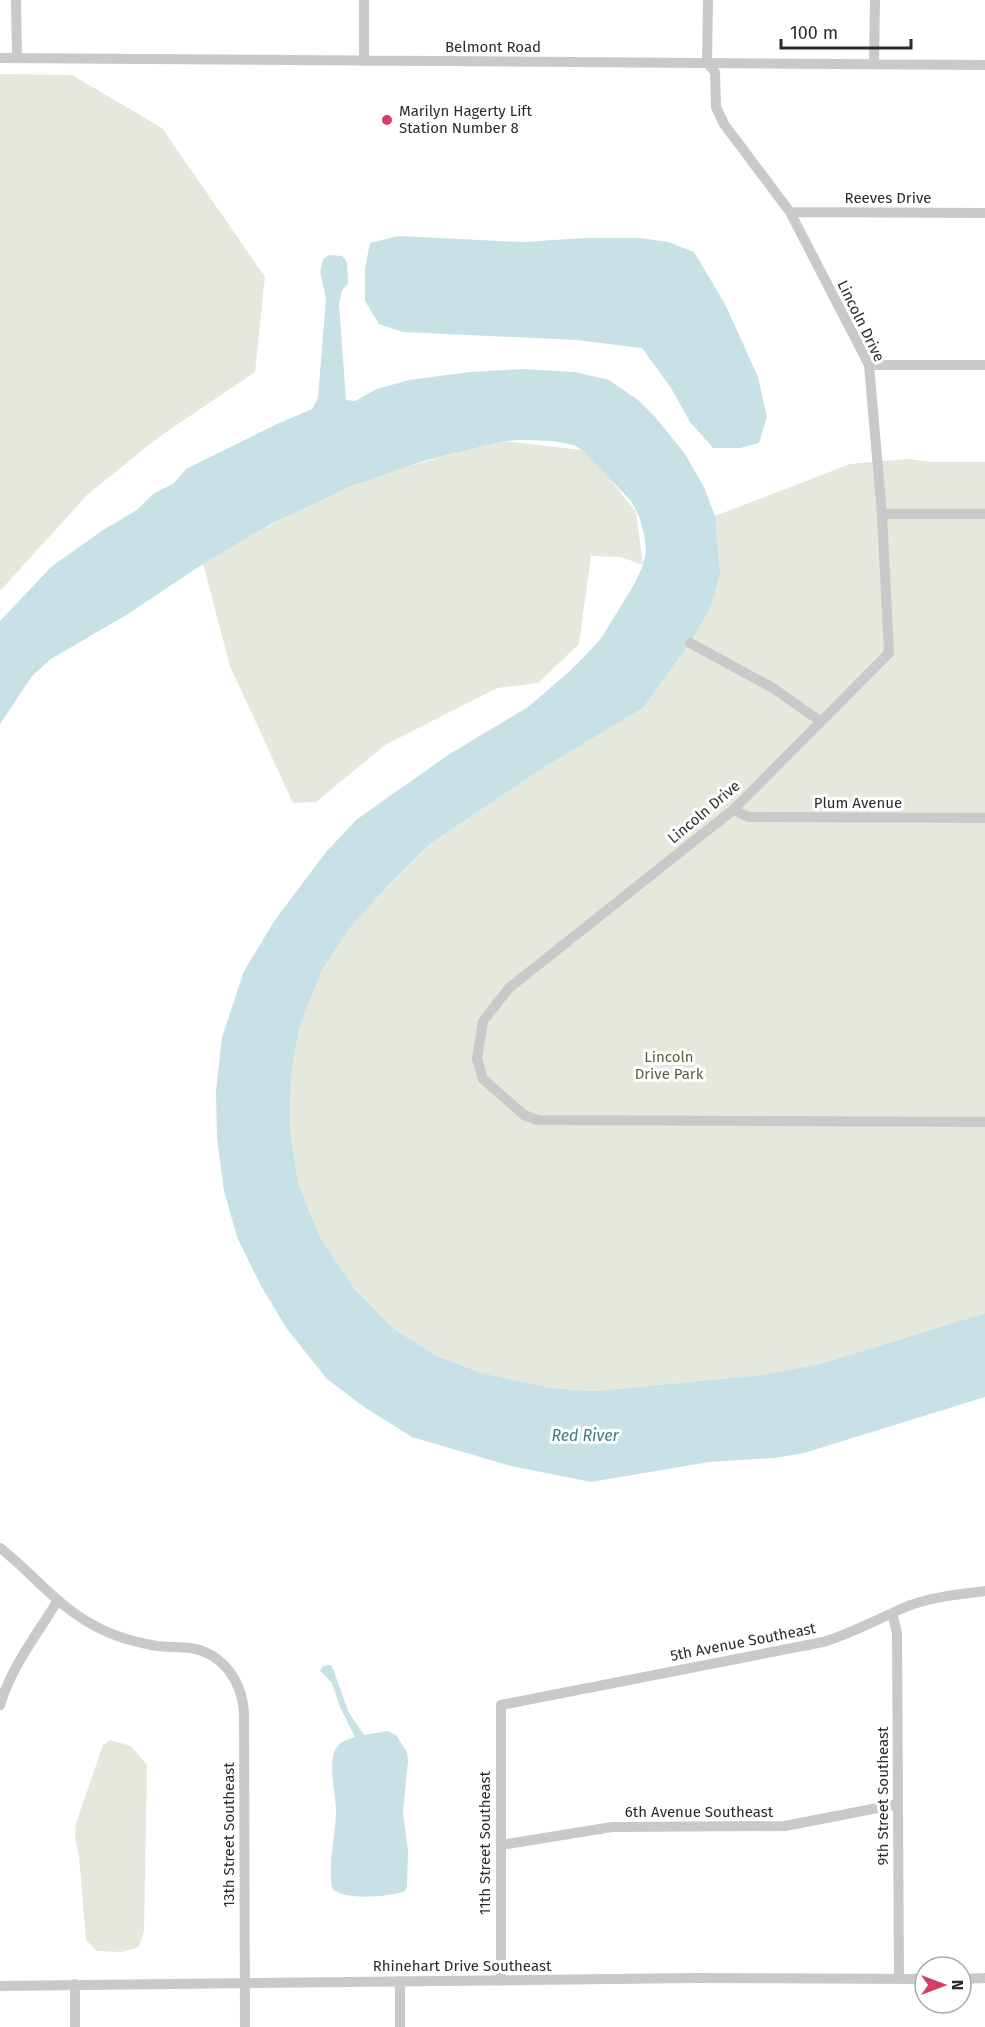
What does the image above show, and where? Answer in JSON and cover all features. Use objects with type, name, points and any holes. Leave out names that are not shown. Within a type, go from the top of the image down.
[{"type":"street","points":[[16,0],[17,58]]},
{"type":"street","points":[[364,0],[364,61]]},
{"type":"street","name":"Lincoln Drive","points":[[708,0],[707,63],[715,72],[716,107],[724,124],[790,212],[869,365],[882,514],[889,653],[733,810],[509,988],[483,1021],[477,1059],[483,1078],[524,1115],[538,1120],[985,1122]]},
{"type":"street","points":[[874,64],[875,0]]},
{"type":"street","name":"Belmont Road","points":[[0,58],[985,65]]},
{"type":"street","name":"Reeves Drive","points":[[790,212],[985,213]]},
{"type":"street","points":[[869,365],[985,365]]},
{"type":"street","points":[[882,514],[985,514]]},
{"type":"street","points":[[690,643],[773,688],[820,721]]},
{"type":"street","name":"Plum Avenue","points":[[733,810],[749,817],[985,818]]},
{"type":"street","points":[[0,1548],[58,1600],[13,1674],[0,1705]]},
{"type":"street","name":"5th Avenue Southeast","points":[[501,1705],[823,1642],[866,1627],[892,1613],[924,1601],[985,1591]]},
{"type":"street","name":"13th Street Southeast","points":[[58,1600],[88,1622],[119,1637],[159,1646],[190,1648],[211,1655],[234,1676],[243,1701],[244,2027]]},
{"type":"street","name":"9th Street Southeast","points":[[892,1613],[897,1634],[899,1979]]},
{"type":"street","name":"11th Street Southeast","points":[[501,1705],[501,1981]]},
{"type":"street","name":"6th Avenue Southeast","points":[[501,1845],[612,1827],[785,1826],[898,1804]]},
{"type":"street","name":"Rhinehart Drive Southeast","points":[[0,1986],[695,1978],[913,1979]]},
{"type":"street","points":[[400,1982],[400,2027]]},
{"type":"street","points":[[75,1984],[75,2027]]},
{"type":"green space","points":[[0,74],[72,75],[162,128],[265,277],[255,372],[159,437],[87,495],[0,591]]},
{"type":"green space","points":[[504,441],[582,450],[602,469],[636,512],[643,565],[621,557],[591,556],[579,644],[538,683],[497,688],[385,745],[316,802],[293,803],[230,666],[203,564],[293,513],[350,487],[407,467]]},
{"type":"green space","name":"Lincoln Drive Park","points":[[907,459],[932,462],[985,462],[985,1313],[820,1364],[761,1375],[595,1391],[551,1388],[482,1373],[437,1356],[394,1329],[354,1288],[321,1239],[298,1183],[290,1128],[291,1076],[299,1029],[322,970],[349,929],[430,844],[543,768],[643,708],[690,643],[715,516],[850,464]]},
{"type":"green space","points":[[110,1740],[131,1746],[147,1765],[144,1931],[139,1947],[122,1952],[97,1951],[86,1940],[79,1856],[75,1838],[76,1823],[103,1745]]},
{"type":"water","points":[[398,236],[523,242],[585,238],[640,238],[668,242],[694,252],[725,304],[758,377],[767,417],[759,443],[740,448],[713,448],[690,422],[671,388],[642,348],[576,340],[403,332],[379,324],[365,301],[365,268],[370,243]]},
{"type":"water","name":"Red River","points":[[329,255],[342,256],[347,262],[348,283],[342,291],[339,304],[346,400],[355,401],[377,389],[409,380],[470,372],[522,369],[575,372],[609,380],[638,400],[656,418],[685,454],[704,487],[715,516],[720,574],[710,608],[690,643],[643,708],[543,768],[430,844],[349,929],[322,970],[299,1029],[291,1076],[290,1128],[298,1183],[321,1239],[354,1288],[394,1329],[437,1356],[482,1373],[551,1388],[595,1391],[761,1375],[820,1364],[985,1313],[985,1397],[804,1453],[774,1458],[709,1462],[591,1482],[511,1466],[412,1437],[364,1407],[327,1379],[287,1329],[261,1286],[237,1237],[224,1191],[217,1138],[216,1090],[222,1037],[244,971],[275,920],[326,852],[356,820],[448,755],[528,707],[571,670],[600,640],[635,583],[643,565],[646,550],[639,516],[631,501],[582,450],[574,445],[553,441],[504,441],[424,461],[349,487],[271,524],[203,564],[128,614],[51,659],[32,676],[0,724],[0,621],[51,567],[103,530],[137,510],[153,494],[174,483],[186,469],[312,409],[318,398],[326,298],[320,272],[323,259]]},
{"type":"water","points":[[330,1665],[349,1713],[364,1735],[388,1731],[396,1735],[407,1752],[403,1812],[408,1851],[405,1891],[389,1895],[356,1896],[337,1892],[332,1888],[331,1860],[336,1813],[332,1775],[333,1760],[335,1749],[345,1740],[355,1737],[340,1707],[332,1683],[320,1671],[323,1666]]},
{"type":"place","name":"Marilyn Hagerty Lift Station Number 8","points":[[387,120]]}]
